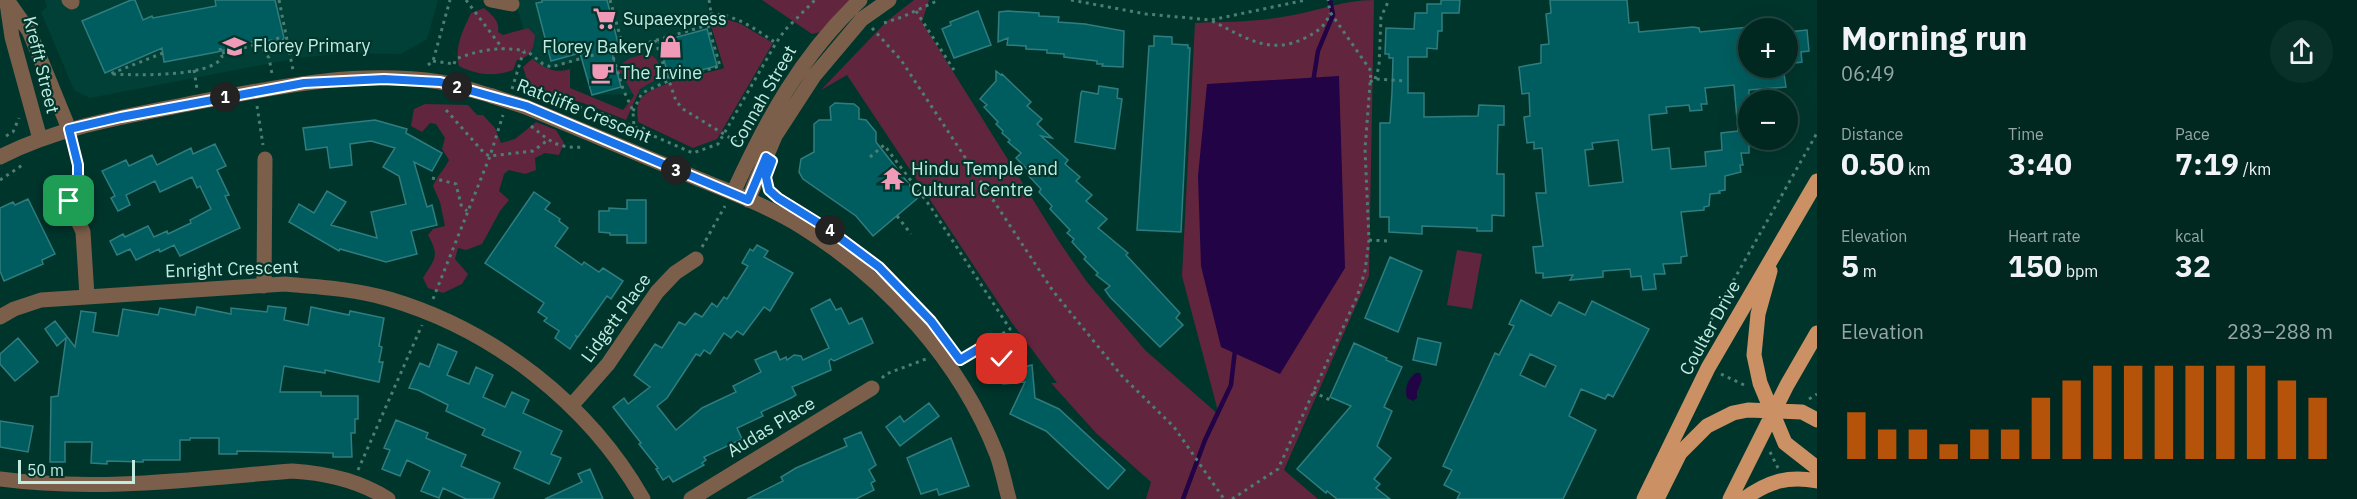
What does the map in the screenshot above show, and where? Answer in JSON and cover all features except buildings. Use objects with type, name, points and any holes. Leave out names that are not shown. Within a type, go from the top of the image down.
[{"type":"main road","name":"Coulter Drive","points":[[1644,499],[1708,368],[1817,181]]},
{"type":"main road","points":[[1777,248],[1758,314],[1754,355],[1760,384],[1785,443],[1817,468]]},
{"type":"main road","points":[[1730,499],[1773,411],[1817,333]]},
{"type":"main road","points":[[1657,499],[1680,453],[1707,426],[1733,413],[1748,410],[1802,412],[1817,420]]},
{"type":"main road","points":[[1743,499],[1762,486],[1781,480],[1804,478],[1817,481]]},
{"type":"street","name":"Krefft Street","points":[[7,0],[29,31],[69,129]]},
{"type":"street","name":"Krefft Street","points":[[7,0],[12,37],[40,139]]},
{"type":"street","points":[[491,0],[512,4]]},
{"type":"street","name":"Connah Street","points":[[733,194],[763,128],[801,67],[815,48],[860,0]]},
{"type":"street","name":"Connah Street","points":[[748,200],[775,136],[813,76],[862,19],[889,0]]},
{"type":"street","name":"Ratcliffe Crescent","points":[[0,157],[69,129],[304,83],[363,79],[440,82],[492,96],[524,113],[748,200],[801,226],[837,250],[872,279],[905,312],[937,350],[970,398],[997,456],[1009,499]]},
{"type":"street","points":[[264,286],[265,159]]},
{"type":"street","points":[[69,201],[83,232],[87,296]]},
{"type":"street","name":"Lidgett Place","points":[[571,406],[608,364],[657,292],[675,273],[696,259]]},
{"type":"street","name":"Enright Crescent","points":[[0,317],[14,309],[41,300],[285,284],[356,292],[389,299],[428,312],[501,350],[539,378],[571,406],[617,459],[643,499]]},
{"type":"street","name":"Audas Place","points":[[691,499],[872,388]]},
{"type":"street","points":[[0,479],[55,492],[86,486],[291,471],[310,472],[353,482],[388,499]]},
{"type":"path","points":[[279,0],[293,70]]},
{"type":"path","points":[[423,81],[426,67],[433,61],[450,0]]},
{"type":"path","points":[[466,0],[503,49]]},
{"type":"path","points":[[610,0],[622,43],[626,49]]},
{"type":"path","points":[[433,61],[454,64],[456,59],[473,52],[503,49],[525,52],[551,67],[611,50],[626,49],[712,24],[710,0]]},
{"type":"path","points":[[543,97],[598,112],[634,127],[642,127],[649,134],[693,153],[718,144],[776,43],[785,30],[814,0]]},
{"type":"path","points":[[939,0],[916,11],[876,25],[869,25],[901,60],[1053,291],[1122,376],[1174,427],[1224,499]]},
{"type":"path","points":[[1071,0],[1137,13],[1211,20],[1306,0]]},
{"type":"path","points":[[1233,499],[1278,469],[1357,297],[1365,271],[1370,240],[1365,149],[1371,71],[1330,12],[1328,0]]},
{"type":"path","points":[[1376,79],[1379,67],[1381,17],[1389,0]]},
{"type":"path","points":[[916,11],[954,70]]},
{"type":"path","points":[[1211,20],[1265,46],[1279,46],[1293,44],[1319,31],[1327,22],[1330,12]]},
{"type":"path","points":[[711,14],[719,14],[742,22],[776,43]]},
{"type":"path","points":[[633,111],[642,93],[668,81],[720,66],[708,25]]},
{"type":"path","points":[[280,50],[277,33],[286,32]]},
{"type":"path","points":[[655,40],[676,101],[683,109],[753,150]]},
{"type":"path","points":[[222,53],[259,44],[279,42]]},
{"type":"path","points":[[259,44],[269,58],[272,74],[301,69]]},
{"type":"path","points":[[162,53],[110,74],[160,76],[204,68],[220,62],[222,53],[220,48]]},
{"type":"path","points":[[262,50],[289,50]]},
{"type":"path","points":[[611,50],[623,89],[633,111],[634,127]]},
{"type":"path","points":[[1370,82],[1376,79],[1405,81]]},
{"type":"path","points":[[197,89],[208,87]]},
{"type":"path","points":[[257,105],[265,159]]},
{"type":"path","points":[[446,110],[485,154],[490,156],[533,151],[548,140]]},
{"type":"path","points":[[524,113],[548,140],[566,148],[590,147]]},
{"type":"path","points":[[69,129],[78,165],[78,184],[69,201]]},
{"type":"path","points":[[1689,359],[1817,133]]},
{"type":"path","points":[[870,156],[884,145],[930,207],[1010,329],[959,359]]},
{"type":"path","points":[[353,482],[428,312],[490,156]]},
{"type":"path","points":[[0,180],[31,160]]},
{"type":"path","points":[[432,178],[456,184],[461,206],[468,211]]},
{"type":"path","points":[[696,259],[725,206],[735,210]]},
{"type":"path","points":[[897,216],[911,234]]},
{"type":"path","points":[[1370,240],[1387,241]]},
{"type":"path","points":[[992,341],[1001,351],[1002,359]]},
{"type":"path","points":[[872,388],[886,374],[926,359],[919,350]]},
{"type":"path","points":[[1313,392],[1330,400]]},
{"type":"path","points":[[1810,396],[1817,394]]},
{"type":"shaded area","name":"Florey Primary","points":[[45,0],[438,0],[427,39],[401,54],[349,53],[298,58],[90,98],[74,90],[41,12],[47,7]]},
{"type":"shaded area","points":[[515,0],[707,0],[710,26],[721,67],[668,82],[643,94],[592,95],[582,60],[536,72]]},
{"type":"shaded area","points":[[762,0],[854,0],[825,31],[812,34]]},
{"type":"shaded area","points":[[914,0],[929,0],[922,22],[1060,243],[1087,282],[1145,350],[1219,415],[1182,276],[1195,23],[1265,19],[1352,2],[1374,0],[1369,276],[1284,470],[1318,499],[1146,499],[1151,482],[1096,433],[1051,383],[1057,383],[1012,323],[847,75],[821,90],[887,21]]},
{"type":"shaded area","points":[[484,8],[495,18],[498,32],[503,35],[528,28],[535,35],[531,52],[526,57],[517,60],[513,70],[499,74],[486,74],[459,66],[458,45],[465,26],[471,13]]},
{"type":"shaded area","points":[[713,15],[741,24],[773,43],[717,139],[693,148],[638,122],[637,108],[643,96],[650,91],[681,79],[724,68],[711,26],[714,23]]},
{"type":"shaded area","points":[[646,54],[656,59],[662,76],[640,89],[626,120],[583,103],[529,87],[523,67],[532,59],[550,69],[559,71],[570,69],[570,88],[623,110],[634,96],[618,71],[626,61]]},
{"type":"shaded area","points":[[1339,76],[1345,268],[1280,374],[1221,347],[1201,266],[1198,176],[1207,84]]},
{"type":"shaded area","points":[[425,104],[468,105],[477,115],[483,115],[495,128],[501,143],[515,139],[536,122],[556,130],[564,143],[559,155],[545,153],[535,158],[536,170],[525,174],[509,170],[504,174],[499,191],[509,200],[500,211],[482,244],[466,250],[458,248],[455,259],[468,274],[462,284],[443,293],[428,288],[423,278],[431,266],[435,253],[428,235],[433,229],[445,226],[440,202],[433,186],[449,160],[442,149],[445,138],[436,124],[430,123],[422,132],[411,126],[414,109]]},
{"type":"shaded area","points":[[1457,250],[1482,254],[1472,309],[1447,305]]},
{"type":"shaded area","points":[[1416,373],[1420,373],[1422,379],[1417,398],[1413,401],[1407,398],[1406,387]]},
{"type":"waterway","points":[[1313,82],[1318,51],[1333,15],[1330,0]]},
{"type":"waterway","points":[[1183,499],[1205,440],[1231,385],[1235,350]]},
{"type":"place","name":"Supaexpress","points":[[605,19]]},
{"type":"place","name":"Florey Primary","points":[[235,46]]},
{"type":"place","name":"Florey Bakery","points":[[671,47]]},
{"type":"place","name":"The Irvine","points":[[602,73]]},
{"type":"place","name":"Hindu Temple and Cultural Centre","points":[[893,179]]},
{"type":"route","points":[[69,201],[78,184],[78,165],[69,129],[304,83],[384,79],[440,82],[526,106],[748,200],[766,157],[772,161],[766,177],[769,190],[828,229],[879,267],[931,321],[960,360],[992,341],[1001,351],[1002,359]]}]
